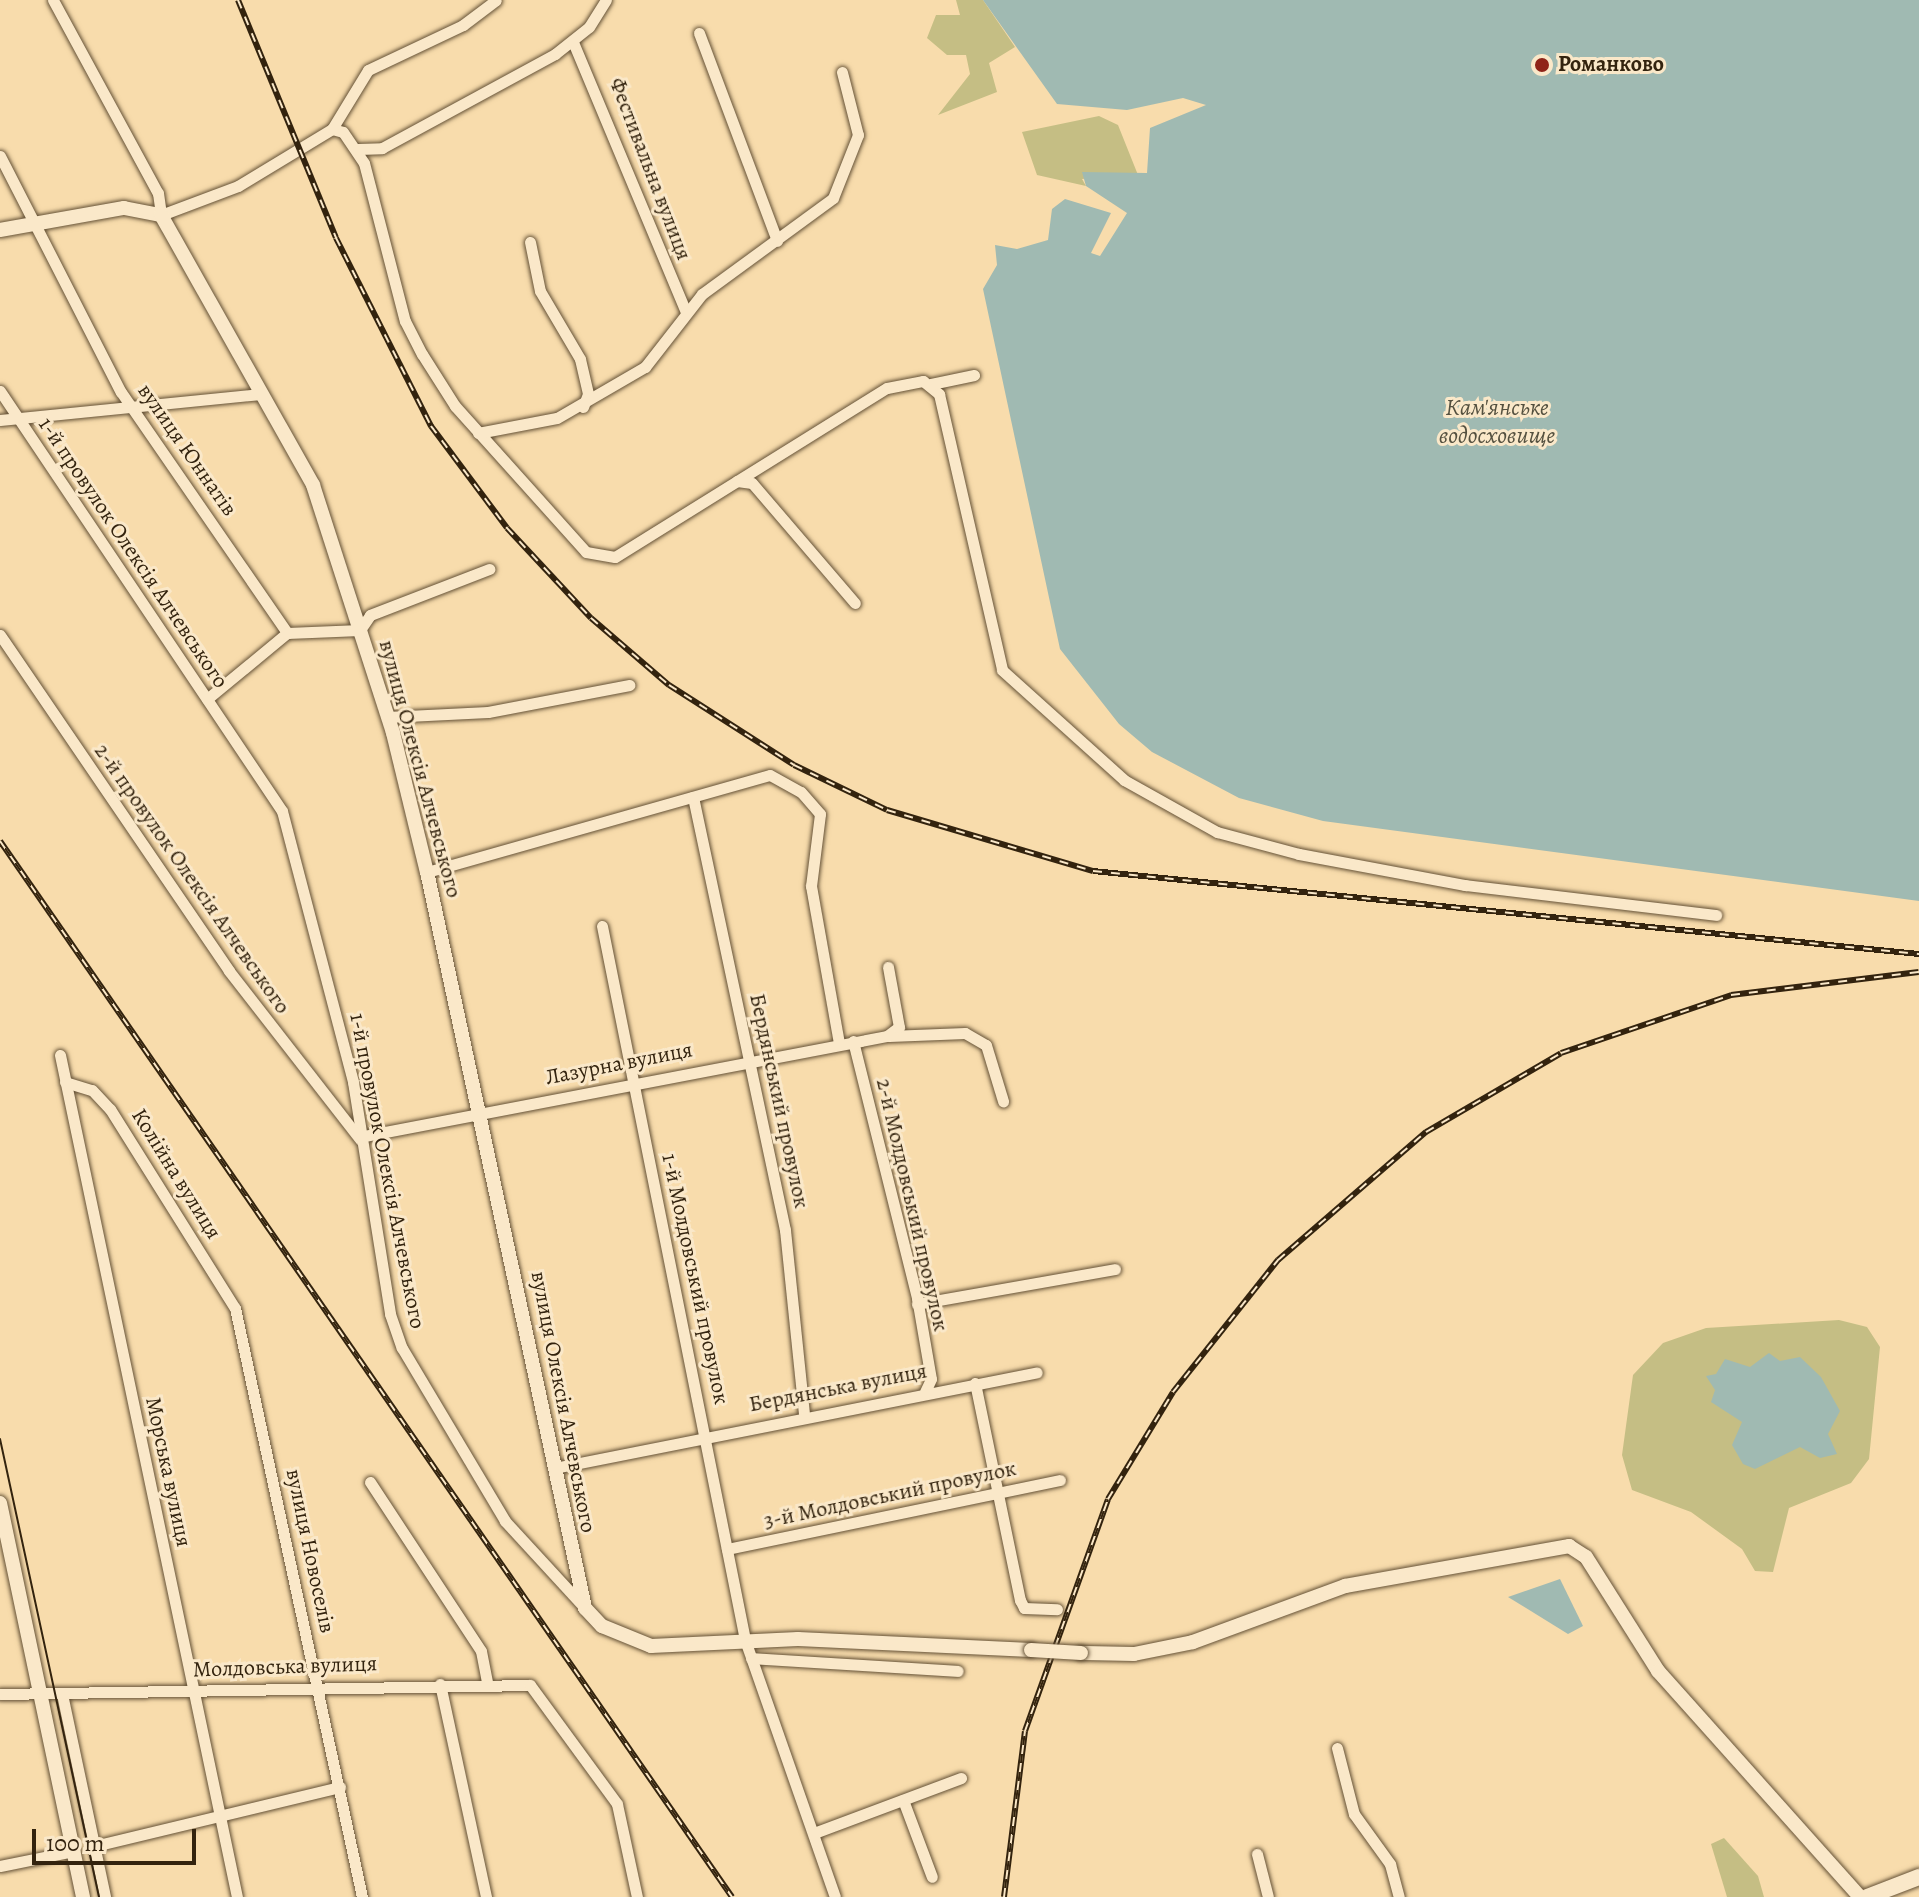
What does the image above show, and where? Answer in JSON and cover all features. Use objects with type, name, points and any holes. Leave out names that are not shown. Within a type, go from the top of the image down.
[{"type":"main road","points":[[1867,1897],[1919,1877]]},
{"type":"street","name":"вулиця Олексія Алчевського","points":[[53,0],[158,193],[161,215],[313,485],[387,717],[427,872],[483,1108],[585,1608]]},
{"type":"street","points":[[357,149],[382,148],[573,42],[606,0]]},
{"type":"street","points":[[0,230],[124,208],[161,215],[238,186],[332,129],[368,70],[489,2]]},
{"type":"street","points":[[699,33],[777,241]]},
{"type":"street","name":"Фестивальна вулиця","points":[[573,42],[686,312]]},
{"type":"street","points":[[478,433],[527,429],[583,407],[645,367],[686,312],[833,198],[858,135],[842,72]]},
{"type":"street","points":[[332,129],[357,149],[405,321],[478,433],[586,552],[601,559],[887,388],[931,384],[974,375]]},
{"type":"street","name":"вулиця Юннатів","points":[[0,156],[131,405],[287,633]]},
{"type":"street","points":[[530,242],[540,291],[580,359],[588,394],[583,407]]},
{"type":"street","points":[[931,384],[1002,670],[1124,780],[1217,832],[1299,854],[1465,885],[1716,915]]},
{"type":"street","name":"1-й провулок Олексія Алчевського","points":[[0,391],[282,811],[353,1082],[359,1138],[402,1348],[505,1521],[585,1608]]},
{"type":"street","points":[[0,420],[261,394]]},
{"type":"street","points":[[736,481],[752,483],[855,603]]},
{"type":"street","points":[[207,699],[287,633],[360,630],[370,615],[489,569]]},
{"type":"street","name":"2-й провулок Олексія Алчевського","points":[[0,635],[229,971],[359,1138]]},
{"type":"street","points":[[387,717],[488,712],[629,685]]},
{"type":"street","points":[[427,872],[693,797],[763,774],[811,801],[821,823],[812,898],[839,1043]]},
{"type":"street","name":"Бердянський провулок","points":[[693,797],[794,1284],[790,1329],[804,1415]]},
{"type":"street","name":"1-й Молдовський провулок","points":[[602,926],[745,1640],[835,1897]]},
{"type":"street","points":[[887,1036],[899,1027],[888,967]]},
{"type":"street","name":"Лазурна вулиця","points":[[359,1138],[483,1108],[887,1036],[965,1033],[986,1045],[1003,1101]]},
{"type":"street","name":"2-й Молдовський провулок","points":[[853,1041],[935,1384]]},
{"type":"street","name":"Морська вулиця","points":[[60,1055],[237,1897]]},
{"type":"street","name":"Колійна вулиця","points":[[65,1082],[92,1090],[110,1109],[235,1308]]},
{"type":"street","points":[[917,1304],[1115,1269]]},
{"type":"street","name":"вулиця Новоселів","points":[[235,1308],[320,1688],[362,1897]]},
{"type":"street","name":"Бердянська вулиця","points":[[554,1468],[925,1392],[935,1384],[975,1383],[1037,1372]]},
{"type":"street","points":[[975,1383],[995,1493],[1024,1608],[1057,1609]]},
{"type":"street","name":"3-й Молдовський провулок","points":[[727,1549],[1060,1480]]},
{"type":"street","points":[[370,1482],[481,1651],[487,1682]]},
{"type":"street","points":[[0,1503],[83,1897]]},
{"type":"street","points":[[585,1608],[602,1626],[651,1646],[745,1640],[1134,1654],[1193,1642],[1345,1586],[1569,1546],[1586,1557],[1658,1671],[1860,1897]]},
{"type":"street","points":[[751,1658],[958,1671]]},
{"type":"street","name":"Молдовська вулиця","points":[[0,1694],[194,1692],[487,1682],[530,1685],[617,1804],[637,1897]]},
{"type":"street","points":[[440,1684],[486,1897]]},
{"type":"street","points":[[62,1694],[105,1897]]},
{"type":"street","points":[[1337,1748],[1354,1814],[1390,1864],[1399,1897]]},
{"type":"street","points":[[814,1833],[961,1778]]},
{"type":"street","points":[[94,1846],[221,1819],[340,1787]]},
{"type":"street","points":[[903,1800],[932,1877]]},
{"type":"street","points":[[0,1866],[74,1851]]},
{"type":"street","points":[[1257,1854],[1268,1897]]},
{"type":"shaded area","points":[[956,0],[983,0],[1015,47],[989,63],[997,92],[938,115],[970,74],[966,55],[947,55],[927,38],[936,15],[960,15]]},
{"type":"shaded area","points":[[1099,116],[1118,125],[1138,175],[1082,179],[1086,186],[1037,175],[1022,132]]},
{"type":"shaded area","points":[[1839,1320],[1867,1327],[1880,1347],[1869,1459],[1851,1483],[1789,1508],[1773,1572],[1755,1571],[1742,1549],[1691,1512],[1632,1490],[1622,1455],[1633,1375],[1663,1343],[1706,1328]]},
{"type":"shaded area","points":[[1724,1838],[1758,1876],[1764,1897],[1727,1897],[1711,1844]]},
{"type":"water","name":"Кам'янське водосховище","points":[[983,0],[1919,0],[1919,901],[1323,821],[1239,798],[1152,752],[1119,724],[1060,649],[983,289],[997,265],[995,245],[1017,249],[1048,240],[1052,209],[1065,199],[1111,213],[1091,253],[1100,256],[1127,213],[1086,186],[1082,172],[1147,173],[1150,128],[1206,105],[1183,98],[1127,110],[1057,104]]},
{"type":"water","points":[[1769,1353],[1780,1361],[1800,1357],[1821,1377],[1840,1411],[1828,1434],[1837,1454],[1820,1458],[1800,1447],[1755,1469],[1743,1464],[1732,1445],[1742,1422],[1711,1402],[1715,1390],[1706,1376],[1716,1374],[1725,1359],[1750,1367]]},
{"type":"water","points":[[1560,1579],[1583,1626],[1568,1634],[1508,1597]]},
{"type":"tram line","points":[[0,1439],[99,1897]]},
{"type":"railway","points":[[238,0],[336,238],[431,426],[507,528],[591,618],[669,685],[794,765],[887,810],[1093,871],[1919,954]]},
{"type":"railway","points":[[0,841],[732,1897]]},
{"type":"railway","points":[[1004,1897],[1025,1731],[1108,1499],[1173,1392],[1278,1260],[1426,1132],[1561,1053],[1731,995],[1919,972]]},
{"type":"place","name":"Романково","points":[[1542,65]]}]
